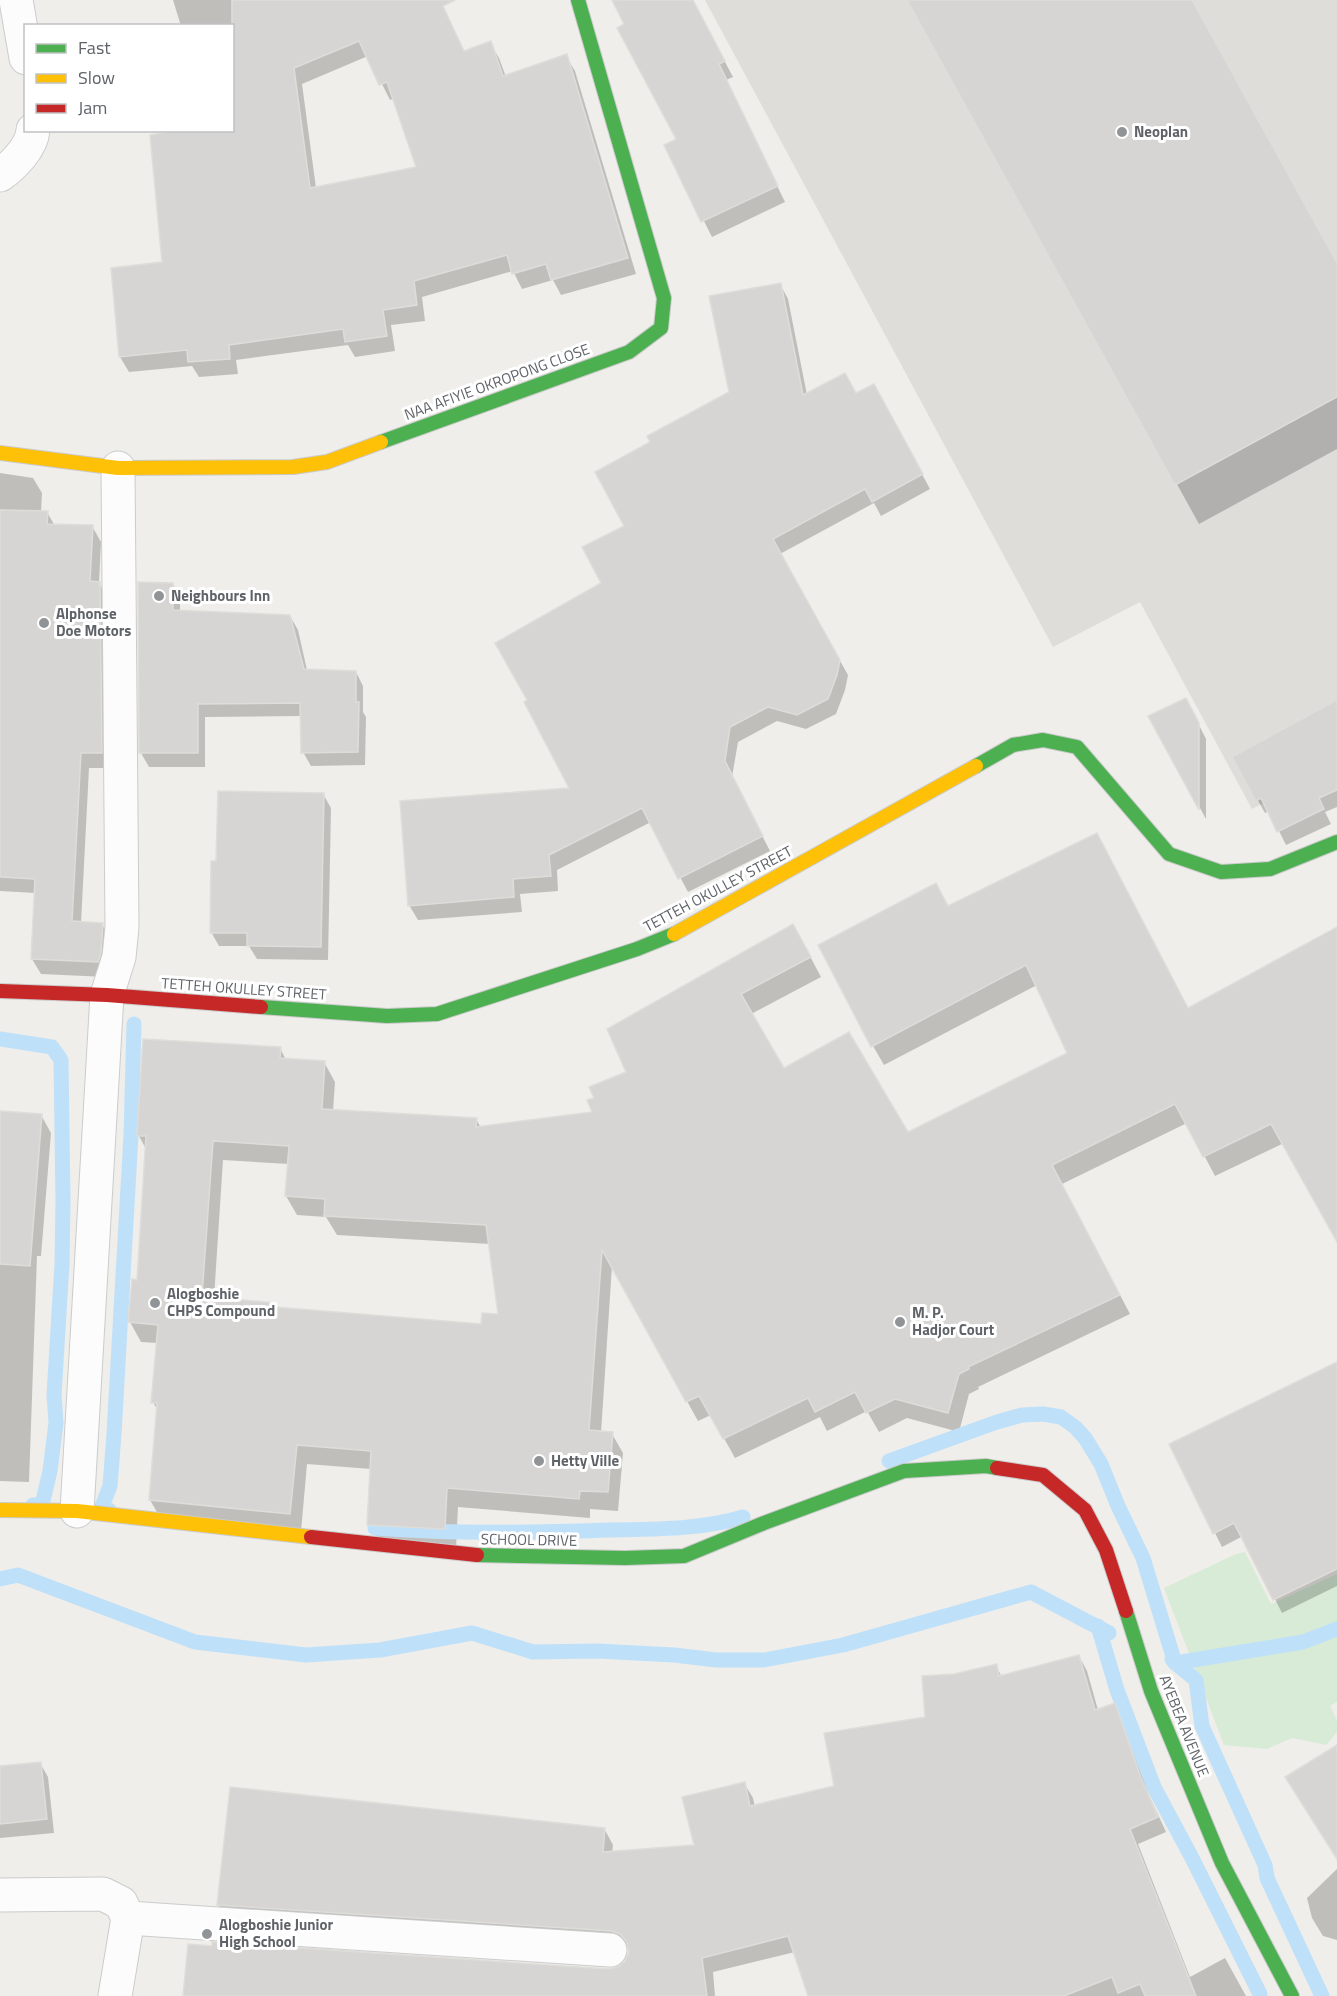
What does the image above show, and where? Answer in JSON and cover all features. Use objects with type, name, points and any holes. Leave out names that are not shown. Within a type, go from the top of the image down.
[{"type":"street","points":[[16,0],[24,46]]},
{"type":"street","name":"NAA AFIYIE OKROPONG CLOSE","points":[[0,453],[118,468],[293,467],[327,462],[629,352],[661,328],[664,298],[659,277],[578,0]]},
{"type":"street","points":[[0,175],[9,169],[33,139],[33,132]]},
{"type":"street","points":[[77,1511],[107,995],[119,957],[122,927],[118,468]]},
{"type":"street","name":"TETTEH OKULLEY STREET","points":[[0,991],[107,995],[387,1016],[437,1014],[638,949],[681,931],[1013,745],[1043,740],[1077,747],[1169,854],[1221,873],[1270,869],[1337,842]]},
{"type":"street","name":"SCHOOL DRIVE","points":[[0,1510],[77,1511],[471,1555],[625,1558],[684,1556],[764,1523],[904,1472],[986,1466],[1043,1475]]},
{"type":"street","name":"AYEBEA AVENUE","points":[[1043,1475],[1085,1510],[1106,1550],[1151,1691],[1222,1863],[1292,1996]]},
{"type":"street","points":[[0,1895],[103,1894],[121,1903],[128,1918],[115,1996]]},
{"type":"street","points":[[128,1918],[610,1950]]},
{"type":"shaded area","points":[[705,0],[1337,0],[1337,764],[1252,809],[1140,602],[1053,647]]},
{"type":"green space","points":[[1245,1552],[1271,1604],[1337,1574],[1337,1702],[1330,1706],[1337,1720],[1337,1732],[1326,1745],[1292,1738],[1267,1749],[1224,1745],[1164,1588],[1236,1554]]},
{"type":"building","points":[[232,0],[455,0],[443,6],[464,51],[491,41],[503,76],[567,54],[628,258],[551,280],[546,264],[512,274],[507,255],[414,281],[417,305],[383,310],[387,336],[345,342],[343,329],[229,345],[230,359],[188,362],[187,350],[119,357],[111,268],[162,262],[150,135],[166,132],[234,132]],"holes":[[[359,41],[379,85],[387,82],[416,167],[310,188],[294,68]]]},
{"type":"building","points":[[612,0],[693,0],[725,61],[719,64],[778,186],[701,222],[664,145],[676,139],[617,28],[624,24]]},
{"type":"building","name":"Neoplan","points":[[907,0],[1192,0],[1337,263],[1337,397],[1175,485]]},
{"type":"building","points":[[781,283],[803,395],[845,373],[856,393],[874,384],[923,474],[872,502],[865,489],[773,539],[840,660],[828,699],[797,715],[768,707],[730,727],[725,761],[763,836],[678,879],[642,808],[549,855],[551,876],[513,879],[514,897],[408,906],[400,801],[569,788],[524,702],[527,700],[495,643],[601,583],[582,547],[624,526],[595,472],[650,442],[647,436],[729,392],[709,296]]},
{"type":"building","points":[[0,510],[48,511],[47,524],[93,525],[90,581],[100,582],[102,753],[81,753],[72,921],[103,923],[101,953],[98,962],[31,959],[35,879],[0,877]]},
{"type":"building","points":[[138,582],[173,583],[173,610],[290,615],[304,669],[356,671],[356,702],[359,702],[358,752],[301,753],[300,703],[198,704],[198,753],[139,753]]},
{"type":"building","points":[[1186,698],[1199,723],[1199,810],[1148,716]]},
{"type":"building","points":[[1337,700],[1337,790],[1319,798],[1324,809],[1277,832],[1261,798],[1256,801],[1232,757]]},
{"type":"building","points":[[218,791],[324,793],[321,947],[247,946],[247,933],[210,933],[211,861],[216,861]]},
{"type":"building","points":[[1097,833],[1188,1008],[1337,927],[1337,1242],[1271,1124],[1203,1157],[1175,1104],[1052,1165],[1120,1295],[968,1367],[969,1369],[959,1374],[948,1413],[895,1399],[866,1413],[855,1392],[815,1412],[808,1398],[723,1439],[699,1396],[686,1402],[602,1250],[589,1430],[613,1432],[608,1492],[580,1491],[579,1499],[447,1488],[445,1529],[367,1525],[371,1451],[297,1445],[290,1514],[149,1500],[157,1403],[151,1403],[158,1325],[128,1322],[132,1279],[137,1280],[146,1136],[137,1136],[143,1039],[281,1047],[280,1058],[325,1061],[322,1109],[477,1118],[476,1127],[592,1112],[587,1100],[594,1098],[589,1087],[626,1072],[607,1029],[793,924],[811,957],[741,994],[784,1068],[849,1032],[908,1132],[1067,1053],[1026,965],[871,1047],[818,945],[936,883],[948,906]],"holes":[[[213,1141],[289,1146],[285,1196],[325,1199],[324,1216],[486,1225],[498,1314],[482,1313],[481,1324],[275,1307],[275,1303],[202,1296]]]},
{"type":"building","points":[[0,1111],[42,1114],[30,1266],[0,1264]]},
{"type":"building","points":[[1337,1362],[1337,1569],[1273,1600],[1234,1523],[1213,1534],[1169,1444]]},
{"type":"building","points":[[1079,1655],[1095,1710],[1115,1703],[1141,1778],[1158,1817],[1130,1829],[1196,1996],[1145,1996],[1140,1984],[1118,1993],[1112,1977],[1064,1996],[808,1996],[788,1936],[702,1958],[707,1996],[183,1996],[188,1944],[212,1946],[212,1942],[609,1969],[625,1961],[629,1952],[626,1941],[620,1934],[611,1931],[217,1905],[230,1787],[605,1828],[603,1852],[694,1845],[682,1797],[745,1782],[750,1806],[834,1786],[824,1733],[925,1717],[922,1676],[954,1674],[997,1664],[999,1676]]},
{"type":"building","points":[[1337,1745],[1337,1859],[1285,1777]]},
{"type":"building","points":[[41,1762],[47,1819],[0,1824],[0,1766]]},
{"type":"waterway","points":[[109,1510],[101,1509],[110,1486],[114,1434],[131,1135],[134,1024]]},
{"type":"waterway","points":[[0,1039],[52,1047],[61,1060],[63,1202],[62,1264],[54,1395],[56,1423],[50,1471],[42,1505],[33,1505]]},
{"type":"waterway","points":[[889,1461],[1022,1415],[1043,1414],[1061,1417],[1085,1438],[1101,1464],[1143,1558],[1175,1663],[1196,1680],[1202,1726],[1265,1865],[1267,1878],[1322,1996]]},
{"type":"waterway","points":[[375,1528],[491,1532],[658,1529],[693,1527],[743,1517]]},
{"type":"waterway","points":[[0,1579],[18,1575],[195,1642],[306,1655],[380,1650],[472,1633],[533,1652],[597,1651],[674,1655],[716,1660],[764,1660],[843,1645],[1031,1592],[1109,1633]]},
{"type":"waterway","points":[[1098,1626],[1117,1690],[1154,1787],[1260,1994]]},
{"type":"waterway","points":[[1172,1659],[1175,1663],[1303,1642],[1337,1629]]},
{"type":"traffic: fast","points":[[381,442],[629,352],[661,328],[664,298],[578,0]]},
{"type":"traffic: fast","points":[[976,766],[1013,745],[1043,740],[1077,747],[1169,854],[1221,872],[1270,869],[1337,842]]},
{"type":"traffic: fast","points":[[261,1007],[387,1016],[437,1014],[637,949],[674,934]]},
{"type":"traffic: fast","points":[[477,1555],[625,1558],[684,1556],[764,1523],[904,1471],[986,1466],[997,1468]]},
{"type":"traffic: fast","points":[[1126,1611],[1151,1691],[1222,1863],[1292,1996]]},
{"type":"traffic: slow","points":[[0,453],[118,468],[293,467],[327,462],[381,442]]},
{"type":"traffic: slow","points":[[674,934],[976,766]]},
{"type":"traffic: slow","points":[[0,1510],[77,1511],[311,1537]]},
{"type":"traffic: jam","points":[[0,991],[107,995],[261,1007]]},
{"type":"traffic: jam","points":[[997,1468],[1043,1475],[1085,1510],[1106,1550],[1126,1611]]},
{"type":"traffic: jam","points":[[311,1537],[477,1555]]},
{"type":"place","name":"Neoplan","points":[[1122,132]]},
{"type":"place","name":"Neighbours Inn","points":[[159,596]]},
{"type":"place","name":"Alphonse Doe Motors","points":[[44,623]]},
{"type":"place","name":"Alogboshie CHPS Compound","points":[[155,1303]]},
{"type":"place","name":"M. P. Hadjor Court","points":[[900,1322]]},
{"type":"place","name":"Hetty Ville","points":[[539,1461]]},
{"type":"place","name":"Alogboshie Junior High School","points":[[207,1934]]}]
